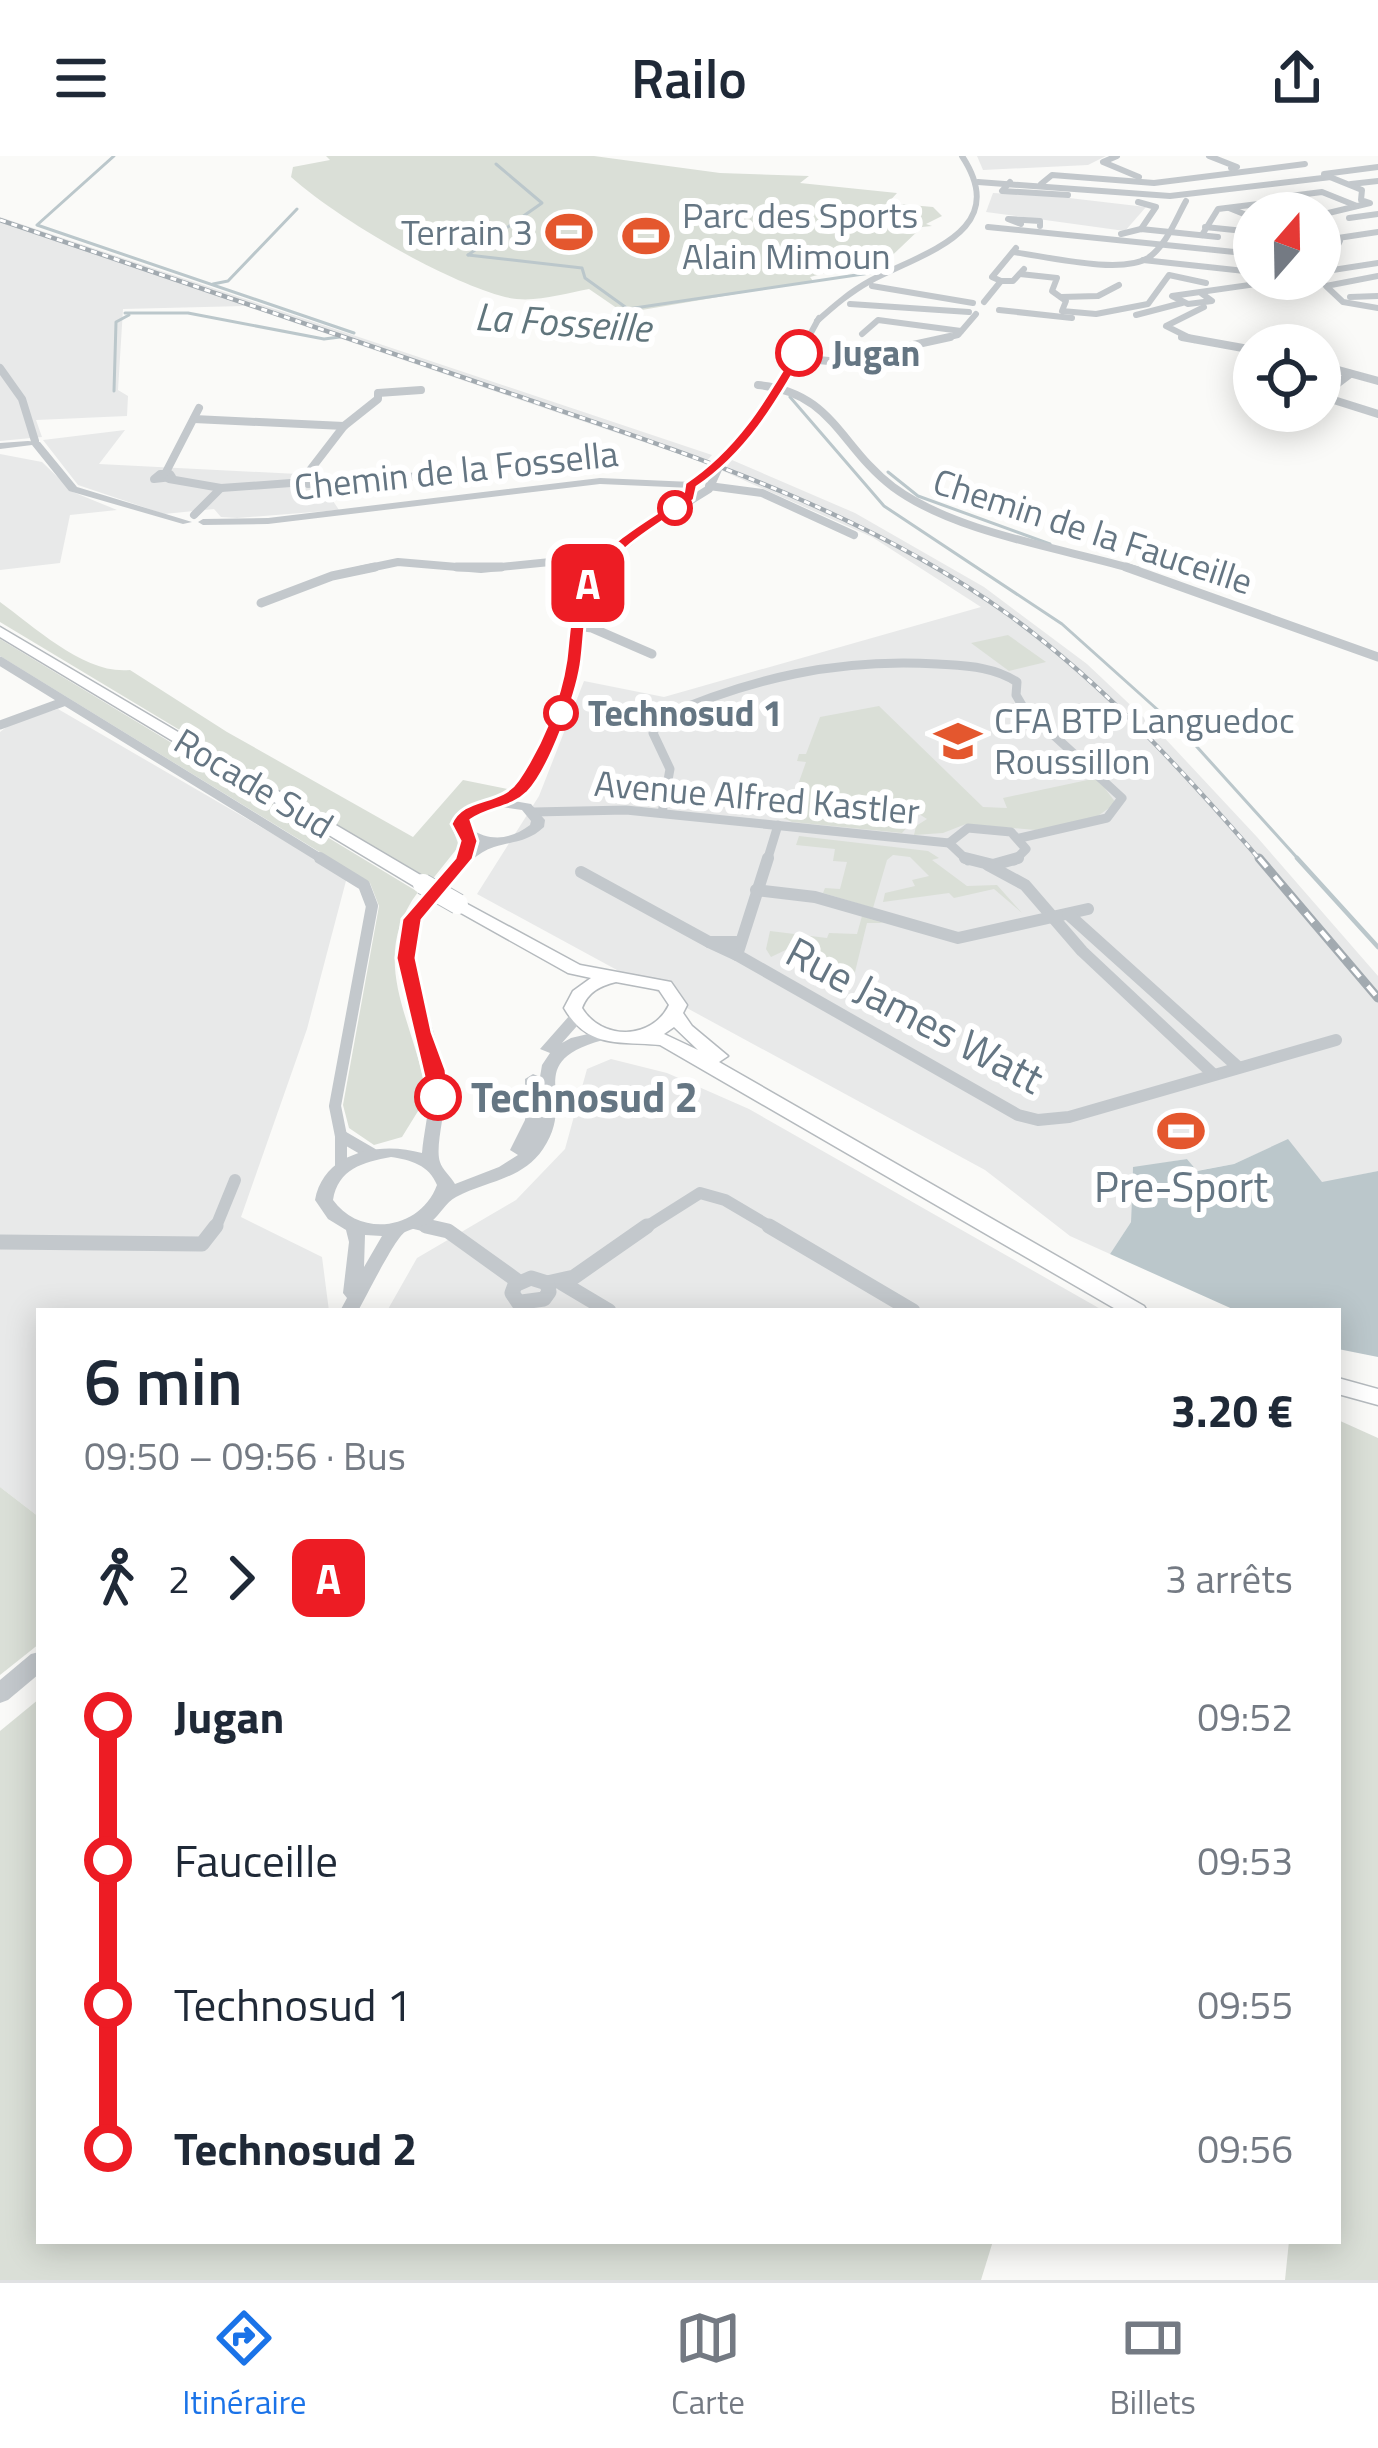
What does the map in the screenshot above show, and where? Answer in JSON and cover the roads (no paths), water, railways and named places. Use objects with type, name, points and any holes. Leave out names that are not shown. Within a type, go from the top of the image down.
[{"type":"main road","name":"Rocade Sud","points":[[0,631],[507,935],[585,974],[616,977]]},
{"type":"main road","name":"Rocade Sud","points":[[507,935],[558,976],[575,1008]]},
{"type":"main road","points":[[636,1037],[661,1029],[676,1016],[678,1005],[665,986],[616,977],[590,985],[575,1008],[605,1035],[664,1040],[692,1054],[1131,1308]]},
{"type":"main road","points":[[676,1016],[686,1030],[739,1071],[1009,1232],[1150,1308]]},
{"type":"main road","points":[[1341,1391],[1378,1402]]},
{"type":"street","points":[[523,787],[533,814],[523,838],[494,842],[469,836],[460,824],[468,812],[502,803],[523,787],[565,704],[580,598],[610,556],[696,488],[730,453],[757,422],[818,321],[847,293],[932,253],[971,220],[979,205],[978,182],[962,156]]},
{"type":"street","points":[[1117,156],[1103,162],[1136,176],[1165,180],[1237,167],[1209,156]]},
{"type":"street","points":[[1297,156],[1369,202]]},
{"type":"street","points":[[1351,156],[1364,168]]},
{"type":"street","points":[[1364,156],[1377,167]]},
{"type":"street","points":[[1040,194],[1052,175],[1165,180],[1305,164]]},
{"type":"street","points":[[1143,260],[1188,199],[1377,167]]},
{"type":"street","points":[[1234,172],[1264,185]]},
{"type":"street","points":[[1079,188],[1088,178]]},
{"type":"street","points":[[1095,189],[1104,179]]},
{"type":"street","points":[[1112,191],[1119,181]]},
{"type":"street","points":[[1010,182],[1002,191],[1188,199],[1378,181]]},
{"type":"street","points":[[962,229],[1130,234],[1141,229],[1156,207],[1112,191],[978,182]]},
{"type":"street","points":[[1274,190],[1279,192]]},
{"type":"street","points":[[1208,198],[1233,210]]},
{"type":"street","points":[[1204,231],[1218,209],[1233,207]]},
{"type":"street","points":[[1213,217],[1227,221],[1216,240]]},
{"type":"street","points":[[971,220],[988,227]]},
{"type":"street","points":[[1040,226],[1158,245],[1233,236]]},
{"type":"street","points":[[1141,229],[1204,231],[1233,252]]},
{"type":"street","points":[[1030,232],[992,277],[1013,281],[1052,241],[1106,247],[1106,252]]},
{"type":"street","points":[[1341,238],[1378,232]]},
{"type":"street","points":[[1216,240],[1233,245]]},
{"type":"street","points":[[1118,254],[1134,242]]},
{"type":"street","points":[[1013,252],[1233,270]]},
{"type":"street","points":[[1222,269],[1229,252]]},
{"type":"street","points":[[1341,269],[1378,263]]},
{"type":"street","points":[[1020,274],[1057,278],[1052,291],[1066,301],[1062,311],[1096,314],[1142,306],[1162,283],[1233,278]]},
{"type":"street","points":[[1341,282],[1378,276]]},
{"type":"street","points":[[984,302],[1001,281]]},
{"type":"street","points":[[1061,297],[1098,296],[1119,285]]},
{"type":"street","points":[[872,286],[984,302],[999,310]]},
{"type":"street","points":[[1156,292],[1174,295],[1233,288]]},
{"type":"street","points":[[847,293],[969,311]]},
{"type":"street","points":[[850,304],[885,302],[1100,319],[1212,299],[1202,293]]},
{"type":"street","points":[[1174,295],[1182,303]]},
{"type":"street","points":[[1341,297],[1378,296]]},
{"type":"street","points":[[1341,300],[1378,308]]},
{"type":"street","points":[[818,360],[884,366],[900,349],[952,338],[961,331],[973,303]]},
{"type":"street","points":[[1200,304],[1203,309],[1171,321],[1166,326],[1171,333],[1233,346]]},
{"type":"street","points":[[862,334],[878,320],[961,331]]},
{"type":"street","name":"Chemin de la Fossella","points":[[0,368],[22,399],[33,443],[74,489],[165,518],[238,522],[601,481],[696,488]]},
{"type":"street","points":[[1341,372],[1378,381]]},
{"type":"street","points":[[1349,374],[1321,396],[1378,410]]},
{"type":"street","points":[[758,385],[778,387]]},
{"type":"street","name":"Chemin de la Fauceille","points":[[778,387],[807,394],[872,467],[907,497],[1080,557],[1168,580],[1378,657]]},
{"type":"street","points":[[306,481],[344,425],[378,399],[378,393],[421,391]]},
{"type":"street","points":[[200,408],[167,476],[221,488],[306,481],[323,486],[421,476]]},
{"type":"street","points":[[194,419],[344,425]]},
{"type":"street","points":[[0,446],[33,443]]},
{"type":"street","points":[[199,517],[221,488]]},
{"type":"street","points":[[696,488],[762,493],[854,535]]},
{"type":"street","points":[[261,603],[332,576],[398,562],[481,569],[610,556]]},
{"type":"street","points":[[576,626],[652,653]]},
{"type":"street","points":[[662,813],[670,769],[653,733],[660,718],[772,675],[883,659],[986,668],[1010,676],[1017,682],[1016,695],[1023,707],[1122,798],[1107,818],[1020,838],[979,826],[958,832],[950,843],[960,858],[1014,876],[1059,927],[1214,1074]]},
{"type":"street","points":[[0,661],[352,875],[370,893],[373,906],[335,1106],[341,1167]]},
{"type":"street","points":[[0,725],[63,701]]},
{"type":"street","points":[[502,803],[533,814]]},
{"type":"street","name":"Avenue Alfred Kastler","points":[[533,814],[626,810],[950,843]]},
{"type":"street","name":"Rue James Watt","points":[[778,825],[738,949],[896,1048],[1018,1114],[1038,1120],[1069,1118],[1336,1040]]},
{"type":"street","points":[[464,859],[469,836]]},
{"type":"street","points":[[988,866],[1013,862],[1026,849],[1020,838]]},
{"type":"street","points":[[448,1231],[435,1166],[435,1070],[411,988],[406,935],[421,905],[464,859],[494,842]]},
{"type":"street","points":[[1013,862],[1019,874],[1238,1067]]},
{"type":"street","points":[[581,872],[709,942],[738,949]]},
{"type":"street","points":[[756,890],[815,897],[958,938],[1088,909]]},
{"type":"street","points":[[341,1136],[382,1154],[435,1166],[483,1169],[518,1151],[530,1135],[538,1063],[575,1008]]},
{"type":"street","points":[[350,1308],[405,1226],[442,1200],[512,1169],[534,1150],[544,1134],[550,1064],[574,1043],[605,1035]]},
{"type":"street","points":[[437,1103],[424,1129],[382,1154],[341,1167],[328,1181],[324,1200],[340,1221],[355,1227],[448,1231],[519,1282]]},
{"type":"street","points":[[0,1242],[202,1244],[213,1233],[236,1180]]},
{"type":"street","points":[[603,1308],[554,1283],[537,1278],[519,1282],[512,1292],[523,1306],[544,1299],[554,1283],[700,1193],[725,1200],[908,1308]]},
{"type":"street","points":[[349,1308],[358,1242],[355,1227]]},
{"type":"street","points":[[0,1693],[36,1663]]},
{"type":"waterway","points":[[114,156],[37,225],[354,333]]},
{"type":"waterway","points":[[496,164],[542,203],[468,255],[582,268],[585,278],[628,309],[870,273]]},
{"type":"waterway","points":[[213,284],[228,281],[297,209]]},
{"type":"waterway","name":"La Fosseille","points":[[125,313],[188,313],[324,339],[340,337]]},
{"type":"waterway","points":[[114,391],[116,322],[129,315]]},
{"type":"waterway","points":[[790,397],[884,506],[1062,624],[1188,737],[1300,861]]},
{"type":"waterway","points":[[888,472],[918,496],[1050,544]]},
{"type":"waterway","points":[[1297,858],[1378,947]]},
{"type":"railway","points":[[0,220],[702,460],[891,543],[1009,615],[1078,670],[1172,762],[1261,861]]},
{"type":"railway","points":[[1259,858],[1378,998]]},
{"type":"place","name":"Terrain 3","points":[[569,232]]},
{"type":"place","name":"Parc des Sports Alain Mimoun","points":[[646,236]]},
{"type":"place","name":"Jugan","points":[[799,353]]},
{"type":"place","name":"Technosud 1","points":[[561,713]]},
{"type":"place","name":"CFA BTP Languedoc Roussillon","points":[[958,741]]},
{"type":"place","name":"Technosud 2","points":[[438,1097]]},
{"type":"place","name":"Pre-Sport","points":[[1181,1131]]}]
